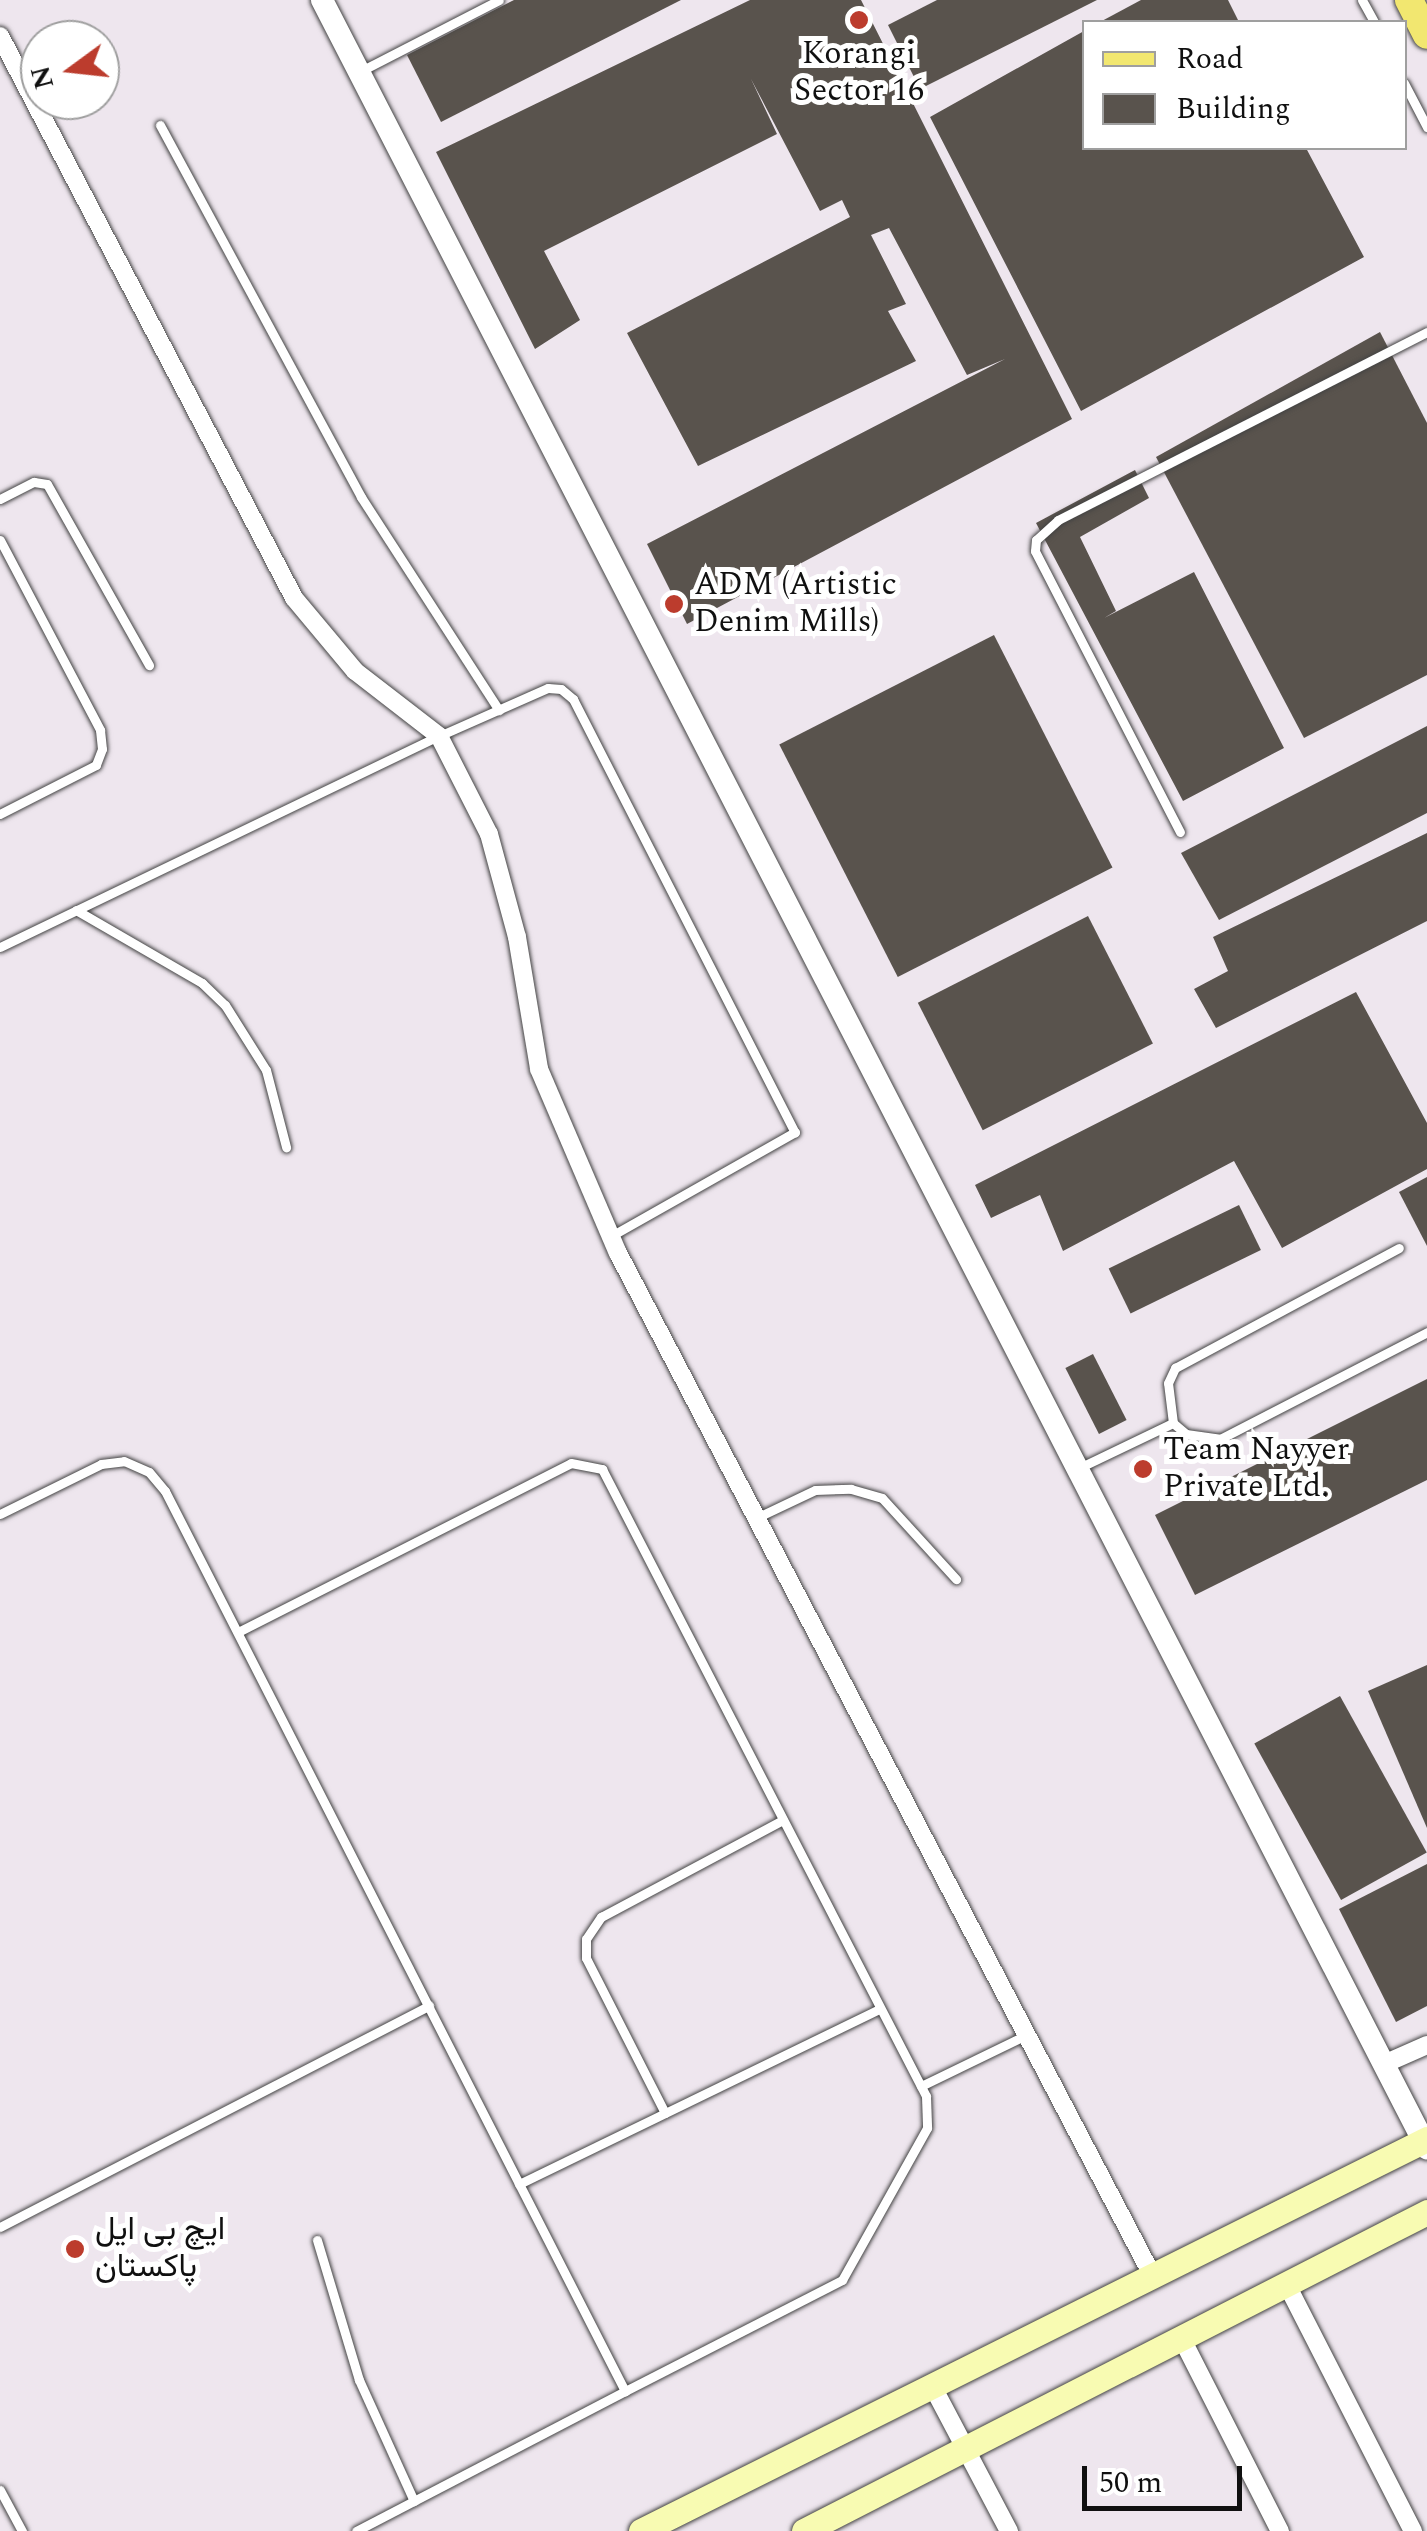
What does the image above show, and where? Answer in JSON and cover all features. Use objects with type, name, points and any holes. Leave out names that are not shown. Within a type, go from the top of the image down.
[{"type":"main road","points":[[1409,0],[1427,34]]},
{"type":"main road","points":[[641,2531],[1426,2142]]},
{"type":"main road","points":[[804,2531],[1427,2212]]},
{"type":"street","points":[[322,0],[1074,1470],[1426,2142]]},
{"type":"street","points":[[0,36],[294,598],[356,671],[439,736],[489,834],[517,938],[534,1052],[610,1236],[1152,2275]]},
{"type":"street","points":[[1384,2064],[1427,2044]]},
{"type":"street","points":[[1286,2283],[1413,2531]]},
{"type":"street","points":[[1180,2337],[1280,2531]]},
{"type":"street","points":[[934,2389],[1009,2531]]},
{"type":"lane","points":[[358,72],[499,0]]},
{"type":"lane","points":[[1407,89],[1427,127]]},
{"type":"lane","points":[[160,126],[378,527],[499,710]]},
{"type":"lane","points":[[1180,832],[1036,551],[1036,540],[1058,520],[1427,332]]},
{"type":"lane","points":[[0,499],[34,482],[46,484],[149,665]]},
{"type":"lane","points":[[0,540],[100,730],[102,749],[96,764],[0,814]]},
{"type":"lane","points":[[0,946],[439,736],[548,688],[573,699],[794,1122],[792,1139],[610,1236]]},
{"type":"lane","points":[[76,910],[202,984],[226,1005],[266,1070],[286,1147]]},
{"type":"lane","points":[[1399,1248],[1176,1368],[1168,1383],[1173,1423],[1186,1434],[1220,1439],[1427,1332]]},
{"type":"lane","points":[[1074,1470],[1173,1423]]},
{"type":"lane","points":[[0,1501],[3,1513],[101,1464],[124,1462],[150,1472],[238,1632],[625,2391]]},
{"type":"lane","points":[[238,1632],[571,1463],[594,1464],[602,1469],[930,2110],[928,2128],[842,2280],[356,2531]]},
{"type":"lane","points":[[756,1518],[815,1490],[867,1494],[914,1525],[956,1579]]},
{"type":"lane","points":[[665,2113],[586,1958],[591,1927],[783,1820]]},
{"type":"lane","points":[[0,2227],[428,2006]]},
{"type":"lane","points":[[519,2184],[880,2010]]},
{"type":"lane","points":[[921,2086],[1026,2035]]},
{"type":"lane","points":[[317,2240],[364,2394],[414,2501]]},
{"type":"lane","points":[[0,2490],[22,2531]]},
{"type":"shaded area","points":[[0,0],[1427,0],[1427,2531],[0,2531]]},
{"type":"building","points":[[514,0],[681,0],[441,122],[407,55]]},
{"type":"building","points":[[750,0],[861,0],[1072,419],[687,624],[647,544],[1005,359],[967,375],[889,228],[871,235],[906,304],[888,311],[916,361],[698,466],[627,333],[850,217],[842,200],[820,211],[751,79],[777,134],[544,251],[580,320],[535,349],[436,152]]},
{"type":"building","points":[[937,0],[1097,0],[920,89],[888,25]]},
{"type":"building","points":[[1141,0],[1228,0],[1238,20],[1104,20]]},
{"type":"building","points":[[1082,32],[1082,150],[1307,150],[1364,257],[1081,411],[930,117]]},
{"type":"building","points":[[1380,332],[1427,423],[1427,675],[1304,738],[1156,457]]},
{"type":"building","points":[[1135,470],[1149,498],[1080,537],[1116,611],[1104,618],[1194,572],[1284,748],[1183,801],[1036,523]]},
{"type":"building","points":[[994,635],[1112,868],[898,977],[779,744]]},
{"type":"building","points":[[1427,726],[1427,813],[1219,920],[1181,853]]},
{"type":"building","points":[[1427,833],[1427,921],[1216,1028],[1194,989],[1228,971],[1213,937]]},
{"type":"building","points":[[1088,916],[1153,1043],[983,1130],[918,1003]]},
{"type":"building","points":[[1356,992],[1427,1123],[1427,1169],[1282,1248],[1234,1161],[1063,1251],[1040,1195],[991,1218],[975,1185]]},
{"type":"building","points":[[1427,1177],[1427,1246],[1399,1192]]},
{"type":"building","points":[[1239,1205],[1261,1250],[1131,1314],[1109,1269]]},
{"type":"building","points":[[1093,1354],[1127,1420],[1099,1434],[1065,1368]]},
{"type":"building","points":[[1427,1379],[1427,1480],[1195,1595],[1155,1515]]},
{"type":"building","points":[[1427,1665],[1427,1828],[1368,1691]]},
{"type":"building","points":[[1340,1696],[1427,1853],[1341,1900],[1254,1744]]},
{"type":"building","points":[[1427,1864],[1427,2006],[1396,2022],[1339,1909]]},
{"type":"place","name":"Korangi Sector 16","points":[[859,20]]},
{"type":"place","name":"ADM (Artistic Denim Mills)","points":[[674,604]]},
{"type":"place","name":"Team Nayyer Private Ltd.","points":[[1143,1469]]},
{"type":"place","name":"ایچ بی ایل پاکستان","points":[[75,2249]]}]
